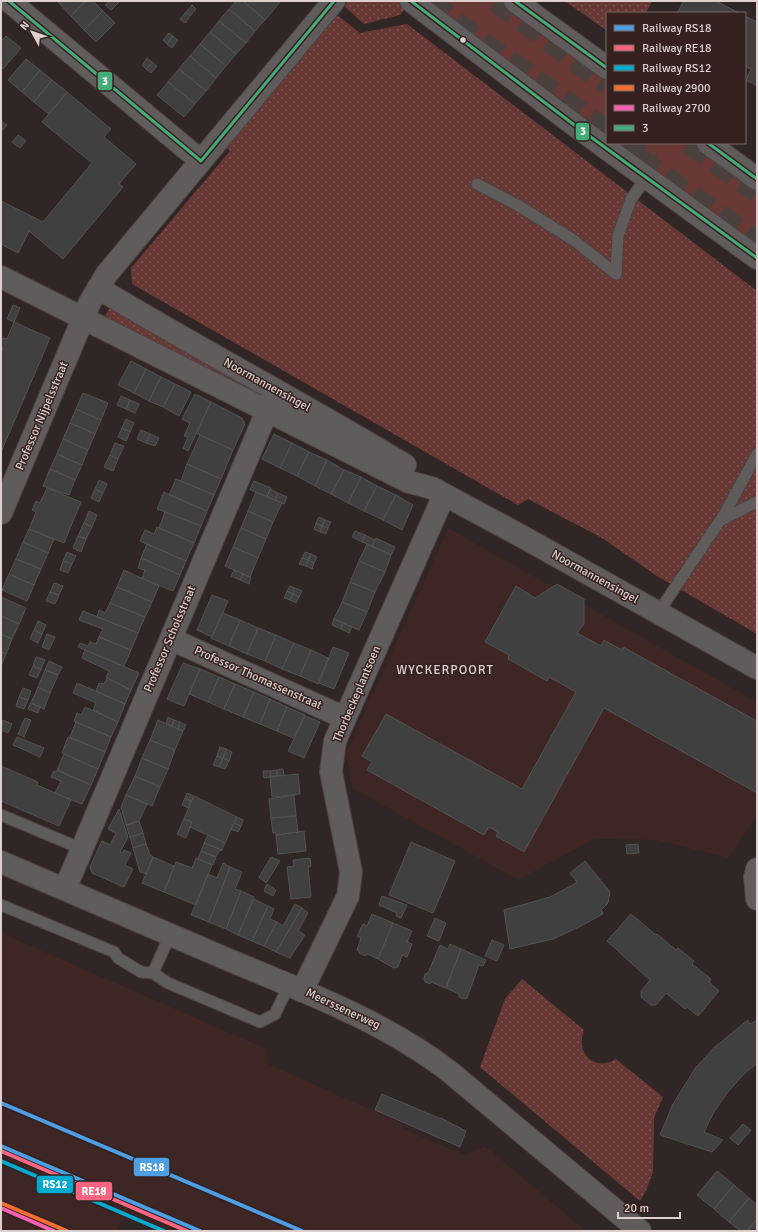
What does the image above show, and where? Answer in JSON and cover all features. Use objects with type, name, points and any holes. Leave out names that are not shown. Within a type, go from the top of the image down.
[{"type":"street","points":[[9,1],[201,161]]},
{"type":"street","name":"Professor Nijpelsstraat","points":[[1,513],[6,485],[98,288],[106,275],[334,1]]},
{"type":"street","points":[[411,1],[577,127],[757,258]]},
{"type":"street","points":[[515,1],[606,67]]},
{"type":"street","points":[[709,144],[757,179]]},
{"type":"street","name":"Noormannensingel","points":[[1,277],[83,320],[267,410],[409,482],[438,491],[523,536],[757,668]]},
{"type":"street","name":"Noormannensingel","points":[[98,288],[174,334],[276,390],[413,471],[438,491]]},
{"type":"street","name":"Professor Scholsstraat","points":[[65,889],[276,390]]},
{"type":"street","name":"Thorbeckeplantsoen","points":[[296,988],[348,896],[351,872],[331,772],[335,741],[438,491]]},
{"type":"street","name":"Professor Thomassenstraat","points":[[170,639],[345,718]]},
{"type":"street","name":"Meerssenerweg","points":[[1,862],[296,988],[378,1025],[428,1055],[640,1231]]},
{"type":"street","points":[[757,869],[755,877],[757,899]]},
{"type":"lane","points":[[477,184],[519,206],[575,241],[616,274],[618,236],[631,199],[647,177]]},
{"type":"lane","points":[[658,613],[720,520],[757,454]]},
{"type":"lane","points":[[720,520],[757,502]]},
{"type":"lane","points":[[1,815],[82,850]]},
{"type":"lane","points":[[1,905],[114,952],[118,958],[141,972],[154,973],[168,983],[260,1022],[275,1014],[296,988]]},
{"type":"lane","points":[[154,973],[170,935]]},
{"type":"shaded area","points":[[348,1],[399,1],[407,6],[400,15],[364,24],[344,6]]},
{"type":"shaded area","points":[[423,1],[509,1],[606,74],[606,139]]},
{"type":"shaded area","points":[[565,1],[652,1],[646,12],[606,12],[606,30]]},
{"type":"shaded area","points":[[336,14],[360,33],[407,24],[757,291],[757,634],[657,576],[602,538],[528,499],[518,505],[132,284],[131,268],[230,151],[226,147]]},
{"type":"shaded area","points":[[612,144],[698,144],[757,187],[757,248]]},
{"type":"shaded area","points":[[110,307],[258,390],[254,399],[102,322]]},
{"type":"shaded area","points":[[448,528],[757,702],[757,815],[728,858],[656,840],[595,839],[518,880],[352,788],[346,753]]},
{"type":"shaded area","points":[[1,933],[267,1049],[268,1064],[399,1122],[404,1129],[465,1155],[485,1146],[586,1231],[158,1231],[125,1216],[118,1231],[1,1231]]},
{"type":"shaded area","points":[[522,979],[584,1030],[582,1046],[584,1053],[588,1058],[594,1062],[600,1063],[616,1059],[663,1097],[654,1118],[653,1172],[646,1191],[640,1201],[480,1067],[505,999]]},
{"type":"building","points":[[57,1],[86,1],[71,16]]},
{"type":"building","points":[[86,1],[93,1],[103,11],[84,30],[71,16]]},
{"type":"building","points":[[109,1],[119,2],[111,10],[105,5]]},
{"type":"building","points":[[236,1],[243,1],[265,20],[255,31],[229,9]]},
{"type":"building","points":[[243,1],[281,1],[265,20]]},
{"type":"building","points":[[684,1],[716,1],[737,12],[678,12]]},
{"type":"building","points":[[192,5],[196,9],[190,16],[186,12]]},
{"type":"building","points":[[229,9],[255,31],[246,43],[219,21]]},
{"type":"building","points":[[103,11],[115,23],[96,42],[84,30]]},
{"type":"building","points":[[186,12],[190,16],[185,23],[180,19]]},
{"type":"building","points":[[746,16],[757,22],[757,86],[746,80],[751,69],[746,66]]},
{"type":"building","points":[[219,21],[246,43],[236,54],[210,32]]},
{"type":"building","points":[[210,32],[236,54],[226,66],[200,44]]},
{"type":"building","points":[[169,33],[173,36],[167,44],[163,40]]},
{"type":"building","points":[[6,36],[21,48],[3,69],[1,67],[1,41]]},
{"type":"building","points":[[173,36],[178,40],[172,48],[167,44]]},
{"type":"building","points":[[200,44],[226,66],[216,78],[190,56]]},
{"type":"building","points":[[190,56],[216,78],[206,91],[179,69]]},
{"type":"building","points":[[147,58],[152,62],[146,69],[142,65]]},
{"type":"building","points":[[26,59],[40,70],[22,92],[8,80]]},
{"type":"building","points":[[152,62],[157,66],[151,73],[146,69]]},
{"type":"building","points":[[179,69],[206,91],[195,104],[168,82]]},
{"type":"building","points":[[40,70],[52,80],[34,102],[22,92]]},
{"type":"building","points":[[52,80],[67,92],[49,114],[34,102]]},
{"type":"building","points":[[168,82],[195,104],[184,117],[157,95]]},
{"type":"building","points":[[67,92],[111,129],[104,137],[136,164],[119,184],[123,187],[63,259],[29,231],[18,253],[1,244],[1,201],[43,222],[92,163],[42,122]]},
{"type":"building","points":[[1,121],[7,125],[1,132]]},
{"type":"building","points":[[18,135],[26,141],[20,148],[12,142]]},
{"type":"building","points":[[13,305],[20,308],[14,322],[7,319]]},
{"type":"building","points":[[14,322],[50,338],[1,452],[1,353],[3,348],[1,347],[1,342],[3,338],[7,339]]},
{"type":"building","points":[[131,361],[146,369],[134,393],[118,385]]},
{"type":"building","points":[[146,369],[161,377],[149,401],[134,393]]},
{"type":"building","points":[[161,377],[175,384],[163,407],[149,401]]},
{"type":"building","points":[[175,384],[191,392],[179,416],[163,407]]},
{"type":"building","points":[[83,393],[108,403],[101,420],[76,409]]},
{"type":"building","points":[[195,394],[211,402],[188,451],[183,448],[188,437],[184,436],[190,423],[182,419]]},
{"type":"building","points":[[121,396],[130,400],[126,409],[117,405]]},
{"type":"building","points":[[130,400],[139,404],[135,413],[126,409]]},
{"type":"building","points":[[211,402],[242,418],[245,424],[233,450],[196,433]]},
{"type":"building","points":[[76,409],[101,420],[95,434],[70,423]]},
{"type":"building","points":[[126,419],[134,423],[130,432],[122,428]]},
{"type":"building","points":[[70,423],[95,434],[88,450],[63,439]]},
{"type":"building","points":[[122,428],[130,432],[126,441],[118,437]]},
{"type":"building","points":[[141,430],[150,434],[146,443],[137,439]]},
{"type":"building","points":[[150,434],[159,438],[155,446],[146,443]]},
{"type":"building","points":[[274,434],[292,443],[280,468],[262,459]]},
{"type":"building","points":[[200,435],[233,450],[221,479],[187,464]]},
{"type":"building","points":[[63,439],[88,450],[82,465],[57,454]]},
{"type":"building","points":[[115,443],[124,446],[118,459],[110,455]]},
{"type":"building","points":[[292,443],[309,452],[297,476],[280,468]]},
{"type":"building","points":[[309,452],[327,460],[315,486],[297,476]]},
{"type":"building","points":[[57,454],[82,465],[75,480],[50,469]]},
{"type":"building","points":[[110,455],[118,459],[113,471],[104,467]]},
{"type":"building","points":[[327,460],[344,470],[331,494],[315,486]]},
{"type":"building","points":[[187,464],[221,479],[214,495],[181,481]]},
{"type":"building","points":[[50,469],[75,480],[69,495],[43,486]]},
{"type":"building","points":[[344,470],[361,477],[348,503],[331,494]]},
{"type":"building","points":[[361,477],[377,486],[364,511],[348,503]]},
{"type":"building","points":[[176,479],[214,495],[207,511],[169,495]]},
{"type":"building","points":[[99,480],[107,484],[103,493],[95,489]]},
{"type":"building","points":[[254,481],[271,488],[267,497],[250,490]]},
{"type":"building","points":[[377,486],[396,495],[383,520],[364,511]]},
{"type":"building","points":[[47,488],[81,502],[64,543],[29,529],[36,512],[32,510],[36,501],[40,503]]},
{"type":"building","points":[[95,489],[103,493],[99,502],[91,498]]},
{"type":"building","points":[[270,489],[278,493],[275,500],[267,497]]},
{"type":"building","points":[[164,492],[207,511],[201,526],[157,509]]},
{"type":"building","points":[[256,492],[282,503],[273,522],[248,511]]},
{"type":"building","points":[[278,493],[287,497],[284,504],[275,500]]},
{"type":"building","points":[[396,495],[413,505],[402,530],[383,520]]},
{"type":"building","points":[[89,511],[97,515],[92,527],[84,523]]},
{"type":"building","points":[[248,511],[273,522],[266,539],[241,528]]},
{"type":"building","points":[[165,512],[201,526],[194,543],[159,528]]},
{"type":"building","points":[[319,517],[325,520],[322,526],[316,523]]},
{"type":"building","points":[[325,520],[331,522],[328,528],[322,526]]},
{"type":"building","points":[[84,523],[92,527],[86,539],[78,536]]},
{"type":"building","points":[[316,523],[322,526],[320,532],[314,529]]},
{"type":"building","points":[[322,526],[328,528],[326,534],[320,532]]},
{"type":"building","points":[[157,527],[194,543],[186,561],[140,541],[145,530],[154,534]]},
{"type":"building","points":[[241,528],[266,539],[258,558],[233,547]]},
{"type":"building","points":[[29,529],[54,539],[48,553],[23,542]]},
{"type":"building","points":[[355,531],[365,535],[362,542],[352,537]]},
{"type":"building","points":[[365,535],[375,540],[372,546],[362,542]]},
{"type":"building","points":[[78,536],[86,539],[81,552],[73,548]]},
{"type":"building","points":[[376,538],[395,547],[391,555],[372,546]]},
{"type":"building","points":[[23,542],[48,553],[41,569],[16,559]]},
{"type":"building","points":[[147,544],[186,561],[180,575],[141,558]]},
{"type":"building","points":[[367,544],[391,555],[385,572],[359,561]]},
{"type":"building","points":[[233,547],[258,558],[250,577],[225,566]]},
{"type":"building","points":[[67,552],[76,556],[72,564],[63,561]]},
{"type":"building","points":[[305,552],[311,554],[308,560],[302,558]]},
{"type":"building","points":[[311,554],[317,557],[314,563],[308,560]]},
{"type":"building","points":[[141,558],[180,575],[173,591],[142,578],[145,570],[138,568]]},
{"type":"building","points":[[302,558],[308,560],[306,566],[299,564]]},
{"type":"building","points":[[16,559],[41,569],[34,585],[9,574]]},
{"type":"building","points":[[308,560],[314,563],[312,569],[306,566]]},
{"type":"building","points":[[63,561],[72,564],[68,573],[60,570]]},
{"type":"building","points":[[359,561],[385,572],[375,592],[350,582]]},
{"type":"building","points":[[124,570],[159,586],[152,602],[117,587]]},
{"type":"building","points":[[234,570],[243,574],[240,580],[231,576]]},
{"type":"building","points":[[9,574],[34,585],[27,601],[2,590]]},
{"type":"building","points":[[243,574],[251,577],[249,584],[240,580]]},
{"type":"building","points":[[350,582],[375,592],[367,612],[342,602]]},
{"type":"building","points":[[54,583],[63,586],[59,595],[50,592]]},
{"type":"building","points":[[557,584],[584,599],[584,624],[577,633],[601,646],[604,640],[622,650],[623,647],[757,721],[757,793],[604,708],[524,852],[496,836],[498,832],[489,827],[484,835],[367,770],[372,762],[362,756],[386,714],[522,789],[576,692],[549,677],[547,681],[508,659],[509,655],[485,642],[516,586],[535,598]]},
{"type":"building","points":[[290,586],[295,588],[293,594],[287,591]]},
{"type":"building","points":[[117,587],[152,602],[145,617],[110,603]]},
{"type":"building","points":[[295,588],[302,591],[299,597],[293,594]]},
{"type":"building","points":[[287,591],[293,594],[290,600],[284,598]]},
{"type":"building","points":[[50,592],[59,595],[55,604],[46,601]]},
{"type":"building","points":[[293,594],[299,597],[296,603],[290,600]]},
{"type":"building","points":[[212,595],[228,601],[212,637],[197,630]]},
{"type":"building","points":[[1,597],[26,608],[19,624],[1,616]]},
{"type":"building","points":[[342,602],[367,612],[359,630],[334,619]]},
{"type":"building","points":[[110,603],[145,617],[138,633],[97,617],[99,610],[105,613]]},
{"type":"building","points":[[83,611],[138,633],[131,650],[99,637],[103,629],[79,620]]},
{"type":"building","points":[[223,613],[240,620],[229,646],[211,638]]},
{"type":"building","points":[[1,616],[19,624],[12,639],[1,634]]},
{"type":"building","points":[[334,619],[343,623],[341,629],[332,625]]},
{"type":"building","points":[[240,620],[258,628],[247,654],[229,646]]},
{"type":"building","points":[[38,621],[46,625],[42,634],[34,630]]},
{"type":"building","points":[[343,623],[352,627],[349,633],[341,629]]},
{"type":"building","points":[[258,628],[276,635],[265,661],[247,654]]},
{"type":"building","points":[[34,630],[42,634],[38,643],[30,639]]},
{"type":"building","points":[[1,634],[12,639],[6,654],[1,652]]},
{"type":"building","points":[[47,634],[55,637],[49,650],[42,647]]},
{"type":"building","points":[[276,635],[294,643],[282,669],[265,661]]},
{"type":"building","points":[[99,637],[131,650],[124,666],[78,647],[80,643],[88,646],[90,642],[96,644]]},
{"type":"building","points":[[294,643],[311,650],[300,676],[282,669]]},
{"type":"building","points":[[333,647],[349,653],[334,689],[319,683]]},
{"type":"building","points":[[85,650],[139,673],[131,690],[106,677],[109,671],[82,658]]},
{"type":"building","points":[[311,650],[328,658],[318,684],[300,676]]},
{"type":"building","points":[[1,652],[6,654],[1,666]]},
{"type":"building","points":[[36,657],[45,660],[41,669],[33,666]]},
{"type":"building","points":[[49,661],[62,667],[58,675],[45,670]]},
{"type":"building","points":[[183,663],[200,669],[184,706],[167,699]]},
{"type":"building","points":[[33,666],[41,669],[37,678],[29,675]]},
{"type":"building","points":[[200,669],[219,677],[208,702],[189,694]]},
{"type":"building","points":[[45,670],[58,675],[50,693],[38,687]]},
{"type":"building","points":[[219,677],[235,684],[224,709],[208,702]]},
{"type":"building","points":[[107,678],[131,690],[125,704],[96,691],[99,683],[104,684]]},
{"type":"building","points":[[77,683],[125,704],[118,722],[93,710],[96,703],[73,693]]},
{"type":"building","points":[[235,684],[254,692],[243,717],[224,709]]},
{"type":"building","points":[[38,687],[50,693],[44,709],[31,703]]},
{"type":"building","points":[[23,688],[31,691],[28,700],[19,697]]},
{"type":"building","points":[[254,692],[270,699],[260,724],[243,717]]},
{"type":"building","points":[[19,697],[28,700],[24,709],[16,706]]},
{"type":"building","points":[[270,699],[287,707],[277,731],[260,724]]},
{"type":"building","points":[[31,703],[40,707],[38,713],[28,709]]},
{"type":"building","points":[[85,707],[118,722],[111,737],[74,721],[77,713],[81,715]]},
{"type":"building","points":[[287,707],[305,715],[293,738],[277,731]]},
{"type":"building","points":[[305,716],[320,722],[304,758],[288,751]]},
{"type":"building","points":[[168,717],[174,720],[172,726],[166,724]]},
{"type":"building","points":[[25,718],[31,720],[24,737],[18,734]]},
{"type":"building","points":[[3,720],[12,724],[8,733],[1,730]]},
{"type":"building","points":[[158,720],[183,731],[175,750],[150,740]]},
{"type":"building","points":[[174,720],[180,722],[178,729],[172,726]]},
{"type":"building","points":[[76,722],[111,737],[105,752],[70,737]]},
{"type":"building","points":[[180,722],[186,725],[183,731],[178,729]]},
{"type":"building","points":[[17,737],[44,748],[40,757],[13,745]]},
{"type":"building","points":[[68,737],[105,752],[98,769],[62,753]]},
{"type":"building","points":[[150,740],[175,750],[168,769],[142,758]]},
{"type":"building","points":[[220,747],[226,749],[223,758],[217,756]]},
{"type":"building","points":[[226,749],[232,752],[229,761],[223,758]]},
{"type":"building","points":[[64,754],[98,769],[91,785],[57,770]]},
{"type":"building","points":[[217,756],[223,758],[219,767],[213,765]]},
{"type":"building","points":[[142,758],[168,769],[160,787],[135,776]]},
{"type":"building","points":[[223,758],[229,761],[225,769],[219,767]]},
{"type":"building","points":[[1,766],[38,782],[37,785],[71,800],[59,826],[1,801]]},
{"type":"building","points":[[283,769],[284,775],[277,776],[277,770]]},
{"type":"building","points":[[57,770],[91,785],[82,804],[55,793],[61,781],[51,777],[54,771],[56,772]]},
{"type":"building","points":[[277,770],[277,776],[271,777],[270,771]]},
{"type":"building","points":[[263,771],[270,771],[271,777],[264,778]]},
{"type":"building","points":[[298,774],[300,794],[272,797],[270,777]]},
{"type":"building","points":[[135,776],[160,787],[152,806],[126,795]]},
{"type":"building","points":[[187,793],[194,796],[191,801],[185,798]]},
{"type":"building","points":[[126,795],[147,804],[139,821],[126,825],[121,807]]},
{"type":"building","points":[[294,795],[296,816],[271,818],[269,799]]},
{"type":"building","points":[[194,796],[237,817],[225,843],[190,827],[192,822],[184,819]]},
{"type":"building","points":[[185,798],[191,801],[188,808],[182,805]]},
{"type":"building","points":[[119,809],[128,837],[120,852],[123,853],[124,850],[131,853],[125,865],[133,869],[124,887],[92,873],[90,867],[102,841],[110,845],[116,833],[108,829]]},
{"type":"building","points":[[296,816],[298,832],[276,835],[276,833],[273,833],[271,818]]},
{"type":"building","points":[[237,817],[243,820],[241,826],[234,823]]},
{"type":"building","points":[[184,819],[192,822],[186,838],[177,834]]},
{"type":"building","points":[[139,821],[143,833],[130,837],[126,825]]},
{"type":"building","points":[[234,823],[241,826],[238,832],[231,829]]},
{"type":"building","points":[[304,831],[306,851],[278,854],[276,835]]},
{"type":"building","points":[[143,833],[146,844],[133,848],[130,837]]},
{"type":"building","points":[[208,835],[225,843],[222,850],[204,843]]},
{"type":"building","points":[[411,842],[455,861],[433,913],[389,895]]},
{"type":"building","points":[[204,843],[222,850],[219,851],[216,857],[201,851]]},
{"type":"building","points":[[146,844],[150,855],[153,857],[146,874],[140,872],[133,848]]},
{"type":"building","points":[[638,844],[639,853],[627,854],[626,845]]},
{"type":"building","points":[[201,851],[216,857],[213,865],[198,859]]},
{"type":"building","points":[[153,857],[174,866],[164,892],[142,883]]},
{"type":"building","points":[[271,857],[280,861],[266,883],[259,877]]},
{"type":"building","points":[[196,858],[212,865],[196,905],[164,892],[176,862],[192,868]]},
{"type":"building","points":[[310,858],[311,866],[308,867],[311,897],[291,899],[287,867],[294,866],[293,860]]},
{"type":"building","points":[[585,861],[610,892],[608,903],[601,910],[603,914],[553,939],[510,949],[504,910],[550,897],[571,886],[577,882],[570,873]]},
{"type":"building","points":[[223,863],[230,867],[209,922],[191,915],[208,874],[217,878]]},
{"type":"building","points":[[230,867],[242,872],[235,889],[241,891],[226,929],[209,922]]},
{"type":"building","points":[[267,884],[276,890],[273,896],[264,891]]},
{"type":"building","points":[[241,891],[254,897],[238,935],[226,929]]},
{"type":"building","points":[[382,896],[407,905],[401,918],[396,916],[397,913],[379,905]]},
{"type":"building","points":[[254,899],[268,906],[252,941],[238,935]]},
{"type":"building","points":[[295,904],[302,908],[276,952],[264,946],[277,922],[283,926]]},
{"type":"building","points":[[268,906],[274,909],[270,919],[277,922],[264,946],[252,941]]},
{"type":"building","points":[[302,908],[308,913],[298,931],[305,935],[290,958],[276,952]]},
{"type":"building","points":[[372,914],[393,923],[378,959],[367,954],[365,956],[357,950],[361,938],[357,936],[363,924],[367,926]]},
{"type":"building","points":[[631,914],[676,950],[678,948],[694,961],[692,964],[711,979],[709,982],[719,991],[698,1016],[687,1007],[685,1009],[666,993],[656,1005],[651,1005],[641,997],[641,991],[650,980],[607,941]]},
{"type":"building","points":[[435,918],[446,923],[439,941],[427,936]]},
{"type":"building","points":[[393,923],[412,931],[407,942],[412,944],[407,957],[402,955],[398,967],[394,968],[378,959]]},
{"type":"building","points":[[492,940],[504,945],[497,961],[485,956]]},
{"type":"building","points":[[450,944],[461,949],[446,988],[431,982],[430,984],[425,982],[425,974],[428,973],[440,945],[448,949]]},
{"type":"building","points":[[461,949],[486,960],[483,966],[479,965],[467,998],[463,999],[459,997],[459,994],[446,988]]},
{"type":"building","points":[[748,1020],[750,1024],[757,1020],[757,1063],[743,1075],[727,1093],[714,1112],[704,1132],[723,1140],[712,1152],[660,1135],[673,1104],[696,1067],[716,1046]]},
{"type":"building","points":[[382,1094],[441,1118],[466,1131],[460,1147],[375,1110]]},
{"type":"building","points":[[743,1124],[751,1130],[738,1145],[730,1138]]},
{"type":"building","points":[[717,1171],[734,1185],[714,1209],[697,1195]]},
{"type":"building","points":[[734,1185],[749,1198],[729,1222],[714,1209]]},
{"type":"building","points":[[749,1198],[757,1205],[757,1219],[747,1231],[740,1231],[729,1222]]},
{"type":"building","points":[[757,1219],[757,1231],[747,1231]]},
{"type":"tunnel","points":[[430,1],[476,38],[606,130]]},
{"type":"tunnel","points":[[496,1],[606,83]]},
{"type":"tunnel","points":[[624,144],[652,163]]},
{"type":"tunnel","points":[[690,144],[757,192]]},
{"type":"tunnel","points":[[638,158],[757,242]]},
{"type":"rail line","name":"RS18","points":[[1,1103],[302,1231]]},
{"type":"rail line","name":"RS18","points":[[1,1146],[200,1231]]},
{"type":"rail line","name":"RE18","points":[[1,1151],[187,1231]]},
{"type":"rail line","name":"RS12","points":[[1,1161],[164,1231]]},
{"type":"rail line","name":"2900","points":[[1,1203],[67,1231]]},
{"type":"rail line","name":"2700","points":[[1,1208],[54,1231]]},
{"type":"transit line","name":"3","points":[[9,1],[201,161]]},
{"type":"transit line","name":"3","points":[[201,161],[334,1]]},
{"type":"transit line","name":"3","points":[[411,1],[577,127],[757,258]]},
{"type":"transit line","name":"3","points":[[515,1],[606,67]]},
{"type":"transit line","name":"3","points":[[709,144],[757,179]]},
{"type":"district","name":"WYCKERPOORT","points":[[445,670]]}]
